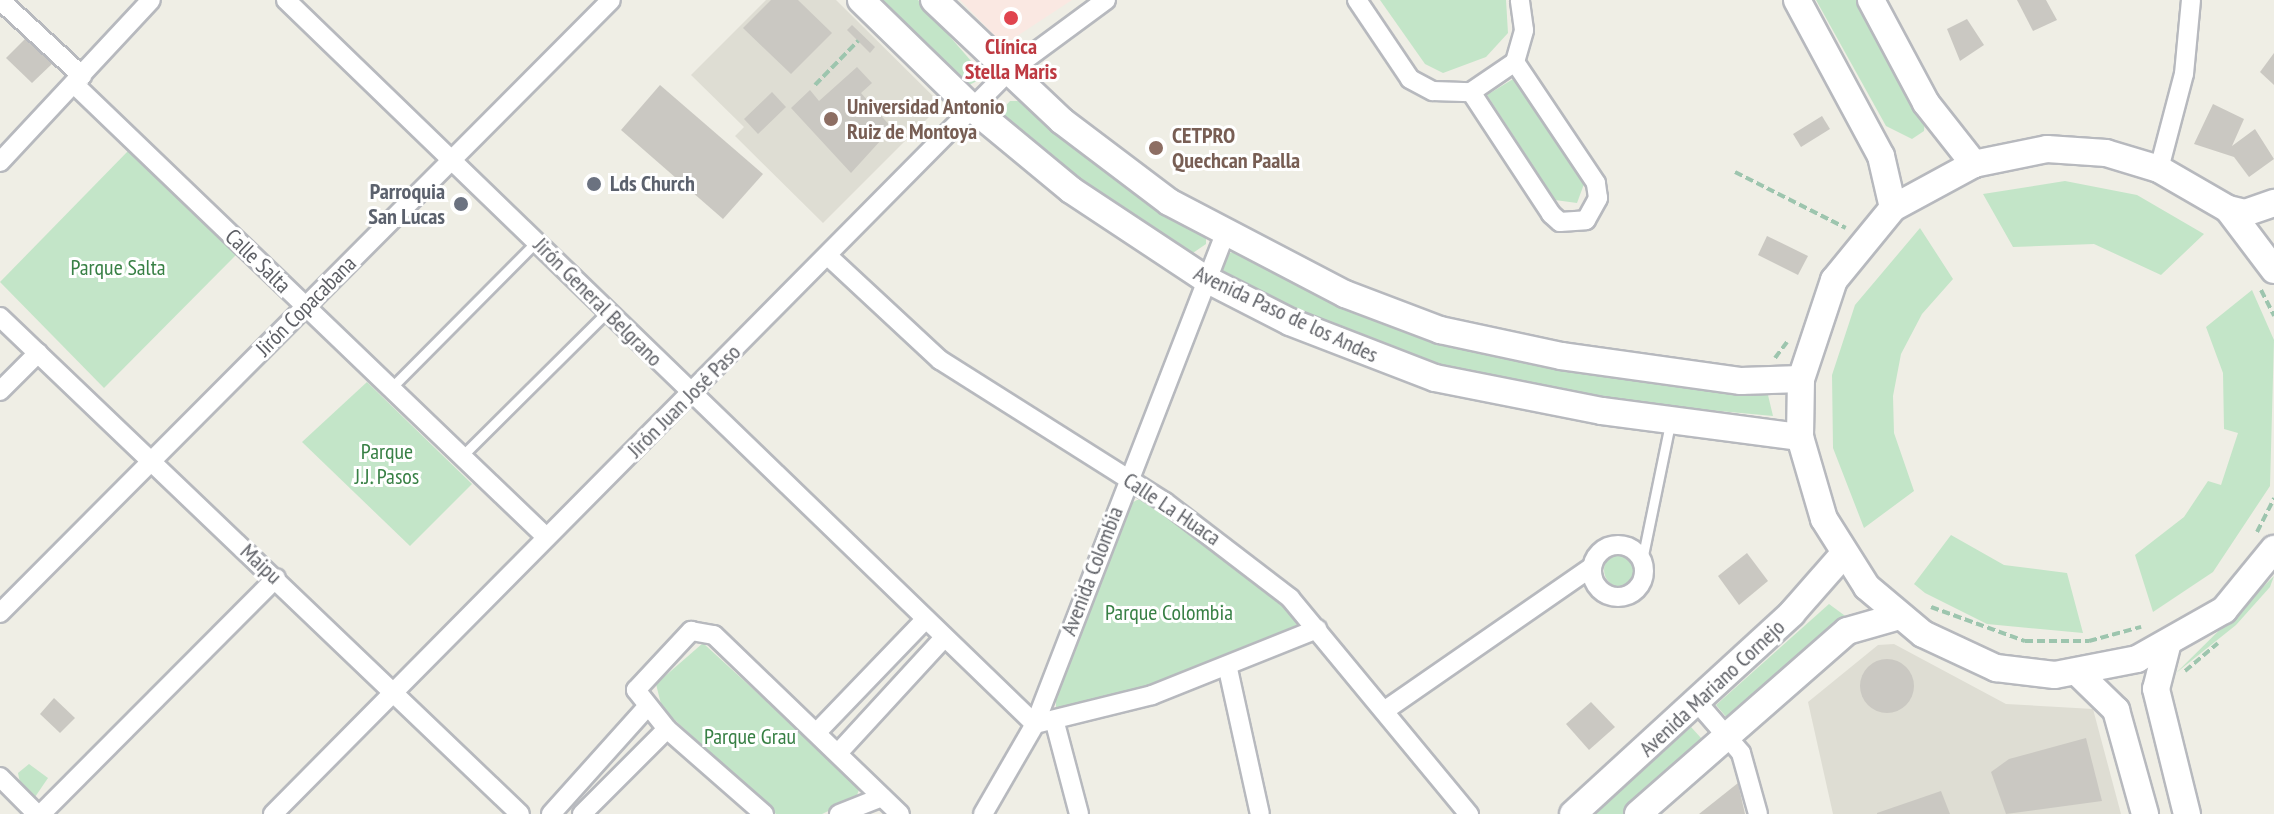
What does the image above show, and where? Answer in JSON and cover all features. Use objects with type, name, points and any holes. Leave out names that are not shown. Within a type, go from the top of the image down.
[{"type":"main road","name":"Avenida Paso de los Andes","points":[[861,0],[972,108],[1071,190],[1204,278],[1356,351],[1435,378],[1671,420],[1800,437]]},
{"type":"main road","name":"Avenida Paso de los Andes","points":[[934,0],[1007,73],[1169,202],[1331,288],[1440,330],[1657,370],[1801,379]]},
{"type":"main road","points":[[1797,0],[1872,135],[1893,208]]},
{"type":"main road","points":[[1871,0],[1926,103],[1974,164]]},
{"type":"main road","points":[[2261,546],[2224,610],[2167,646],[2079,674],[1996,668],[1896,617],[1843,555],[1809,477],[1800,437],[1801,379],[1834,280],[1893,208],[1974,164],[2047,149],[2106,153],[2159,169],[2228,209],[2245,213],[2274,203]]},
{"type":"main road","points":[[2228,209],[2264,274]]},
{"type":"main road","name":"Avenida Mariano Cornejo","points":[[1573,814],[1817,588],[1843,555]]},
{"type":"main road","name":"Avenida Mariano Cornejo","points":[[1638,814],[1847,631],[1896,617]]},
{"type":"main road","points":[[2167,646],[2156,689],[2187,814]]},
{"type":"main road","points":[[2079,674],[2116,710],[2145,814]]},
{"type":"street","name":"Calle Salta","points":[[0,0],[306,306],[546,537]]},
{"type":"street","points":[[0,162],[151,0]]},
{"type":"street","name":"Jirón General Belgrano","points":[[286,0],[455,156],[607,312],[1035,724]]},
{"type":"street","name":"Jirón Copacabana","points":[[0,613],[611,0]]},
{"type":"street","name":"Jirón Juan José Paso","points":[[273,814],[546,537],[692,395],[1007,73],[1106,0]]},
{"type":"street","points":[[1357,0],[1410,79],[1433,91],[1471,92],[1515,62],[1524,30],[1520,0]]},
{"type":"street","points":[[2159,169],[2184,74],[2191,0]]},
{"type":"street","points":[[1471,92],[1551,214],[1560,222],[1586,220],[1598,198],[1596,183],[1515,62]]},
{"type":"street","name":"Avenida Colombia","points":[[983,814],[1035,724],[1204,278],[1225,234]]},
{"type":"street","name":"Calle La Huaca","points":[[828,256],[940,360],[1127,478],[1245,560],[1317,629],[1469,814]]},
{"type":"street","name":"Maipu","points":[[0,317],[396,689],[520,814]]},
{"type":"street","points":[[0,391],[38,353]]},
{"type":"street","points":[[1384,711],[1575,583],[1609,546],[1642,551],[1644,576],[1633,593],[1614,597],[1597,587],[1575,583]]},
{"type":"street","points":[[1592,567],[1597,587]]},
{"type":"street","points":[[0,777],[39,814],[276,578]]},
{"type":"street","points":[[818,731],[925,620]]},
{"type":"street","points":[[1035,724],[1055,723],[1228,669],[1317,629]]},
{"type":"street","points":[[764,814],[646,708],[639,680],[691,631],[704,631],[818,731],[900,814]]},
{"type":"street","points":[[839,752],[944,638]]},
{"type":"street","points":[[1228,669],[1260,814]]},
{"type":"street","points":[[1697,702],[1726,735],[1751,775],[1758,814]]},
{"type":"street","points":[[551,814],[646,708]]},
{"type":"street","points":[[1055,723],[1079,814]]},
{"type":"street","points":[[582,814],[667,729]]},
{"type":"street","points":[[839,814],[882,797]]},
{"type":"lane","points":[[391,388],[536,242]]},
{"type":"lane","points":[[462,456],[607,312]]},
{"type":"lane","points":[[1642,551],[1671,420]]},
{"type":"path","points":[[815,85],[858,41]]},
{"type":"path","points":[[1735,172],[1846,228]]},
{"type":"path","points":[[2264,274],[2274,316]]},
{"type":"path","points":[[2261,546],[2274,498]]},
{"type":"path","points":[[1926,603],[1963,624],[2025,641],[2089,641],[2153,623]]},
{"type":"path","points":[[2178,680],[2224,638]]},
{"type":"shaded area","name":"Universidad Antonio Ruiz de Montoya","points":[[766,0],[836,0],[936,99],[935,111],[823,223],[735,136],[744,127],[691,75]]},
{"type":"shaded area","name":"Clínica Stella Maris","points":[[960,0],[1072,0],[1011,40],[995,36]]},
{"type":"shaded area","points":[[1894,644],[2006,704],[2093,709],[2121,814],[1833,814],[1808,702],[1878,645]]},
{"type":"green space","points":[[875,0],[918,0],[985,77],[965,87]]},
{"type":"green space","points":[[1380,0],[1506,0],[1508,33],[1486,57],[1443,73],[1425,64]]},
{"type":"green space","points":[[1816,0],[1862,0],[1925,115],[1924,131],[1912,139],[1886,126]]},
{"type":"green space","points":[[1513,79],[1584,184],[1577,203],[1555,200],[1487,95]]},
{"type":"green space","points":[[1010,101],[1021,101],[1093,162],[1206,235],[1206,244],[1187,257],[1158,241],[1003,123],[1000,112]]},
{"type":"green space","name":"Parque Salta","points":[[129,150],[237,254],[104,388],[0,282]]},
{"type":"green space","points":[[2065,181],[2137,195],[2204,234],[2161,275],[2094,244],[2013,247],[1983,194]]},
{"type":"green space","points":[[1920,228],[1953,279],[1922,314],[1901,354],[1893,396],[1894,433],[1914,491],[1864,528],[1833,448],[1832,375],[1855,305]]},
{"type":"green space","points":[[1237,251],[1374,318],[1585,369],[1768,395],[1773,416],[1579,398],[1391,355],[1221,278],[1226,254]]},
{"type":"green space","points":[[2252,290],[2274,340],[2270,486],[2213,572],[2153,612],[2135,555],[2184,517],[2208,481],[2221,485],[2238,433],[2224,429],[2223,373],[2206,327]]},
{"type":"green space","name":"Parque J.J. Pasos","points":[[367,382],[472,484],[410,546],[302,442]]},
{"type":"green space","name":"Parque Colombia","points":[[1137,500],[1147,500],[1299,619],[1296,635],[1071,717],[1056,707],[1056,698],[1128,505]]},
{"type":"green space","points":[[1951,535],[2004,565],[2067,573],[2083,633],[1987,624],[1925,593],[1914,584]]},
{"type":"green space","points":[[1621,553],[1633,558],[1638,570],[1633,582],[1621,587],[1609,582],[1604,570],[1609,558]]},
{"type":"green space","points":[[2274,576],[2270,587],[2236,625],[2176,673]]},
{"type":"green space","points":[[1829,604],[1848,618],[1739,732],[1716,705]]},
{"type":"green space","name":"Parque Grau","points":[[703,643],[860,787],[856,798],[822,814],[776,814],[662,708],[656,684]]},
{"type":"green space","points":[[1691,727],[1712,750],[1641,814],[1595,814]]},
{"type":"green space","points":[[29,764],[48,778],[35,797],[21,787],[18,773]]},
{"type":"building","name":"Universidad Antonio Ruiz de Montoya","points":[[771,0],[798,0],[832,33],[791,74],[743,28]]},
{"type":"building","points":[[2017,0],[2046,0],[2057,20],[2033,31]]},
{"type":"building","points":[[1967,19],[1984,45],[1960,61],[1947,29]]},
{"type":"building","points":[[852,25],[875,47],[870,53],[847,30]]},
{"type":"building","points":[[28,36],[54,62],[32,83],[6,58]]},
{"type":"building","points":[[2274,53],[2274,85],[2260,72]]},
{"type":"building","points":[[857,67],[872,83],[861,93],[892,128],[851,173],[791,108],[810,90],[819,101]]},
{"type":"building","points":[[660,85],[763,174],[723,219],[621,130]]},
{"type":"building","points":[[772,92],[786,107],[758,134],[744,119]]},
{"type":"building","points":[[2213,104],[2244,119],[2232,146],[2255,129],[2274,159],[2249,177],[2234,157],[2194,144]]},
{"type":"building","points":[[1822,116],[1830,129],[1801,147],[1793,134]]},
{"type":"building","points":[[1767,236],[1808,256],[1798,275],[1758,255]]},
{"type":"building","points":[[1747,553],[1768,581],[1739,605],[1718,576]]},
{"type":"building","points":[[1887,659],[1906,667],[1914,686],[1906,705],[1887,713],[1868,705],[1860,686],[1868,667]]},
{"type":"building","points":[[54,698],[75,718],[60,733],[40,714]]},
{"type":"building","points":[[1591,702],[1615,727],[1589,750],[1566,724]]},
{"type":"building","points":[[2086,738],[2102,801],[2006,814],[1991,772],[2009,759]]},
{"type":"building","points":[[1738,783],[1745,814],[1699,814]]},
{"type":"building","points":[[1941,791],[1950,814],[1877,814],[1877,813]]},
{"type":"place","name":"Clínica Stella Maris","points":[[1011,18]]},
{"type":"place","name":"Universidad Antonio Ruiz de Montoya","points":[[831,119]]},
{"type":"place","name":"CETPRO Quechcan Paalla","points":[[1156,148]]},
{"type":"place","name":"Lds Church","points":[[594,184]]},
{"type":"place","name":"Parroquia San Lucas","points":[[461,204]]}]
